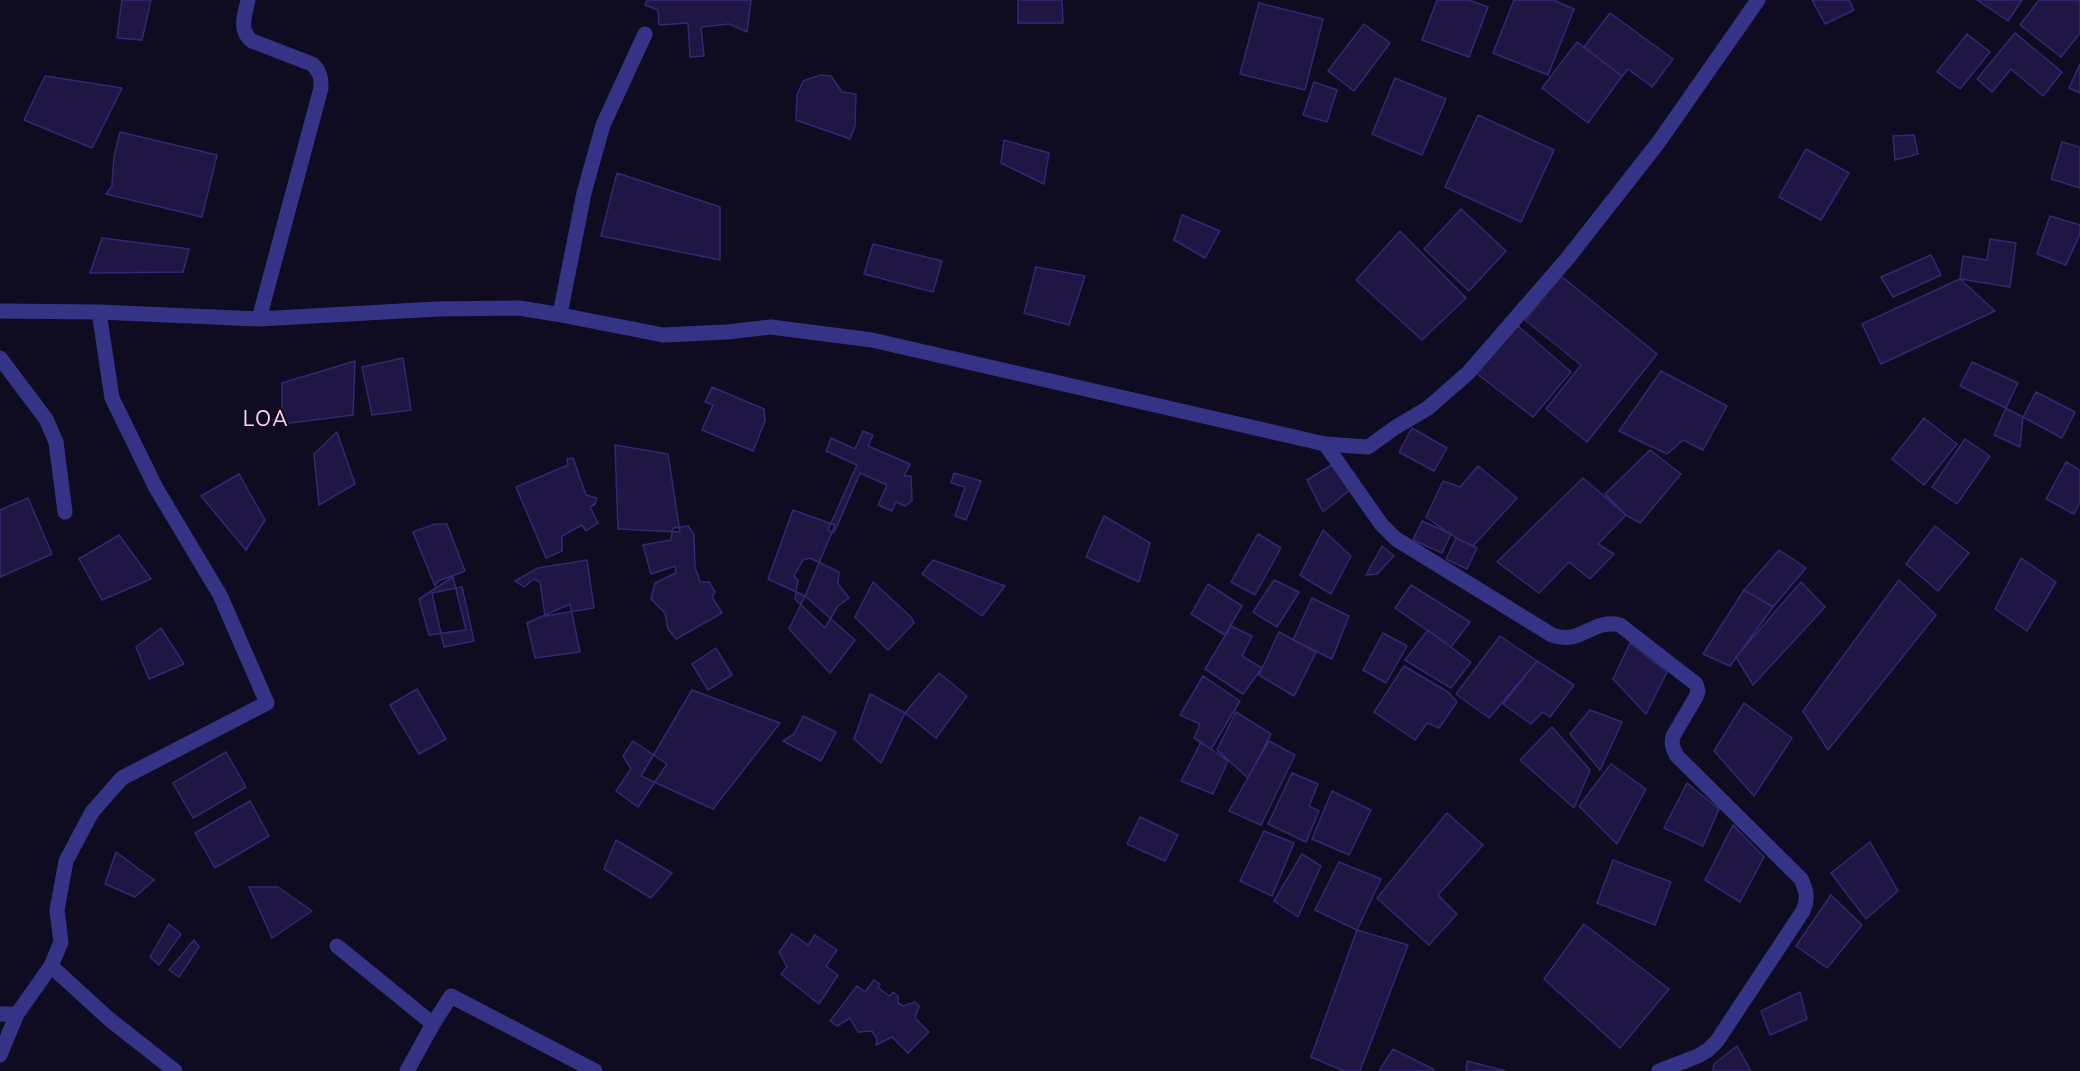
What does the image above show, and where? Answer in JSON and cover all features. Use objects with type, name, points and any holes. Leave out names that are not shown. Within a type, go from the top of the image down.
[{"type":"street","points":[[248,0],[243,26],[247,37],[312,64],[319,70],[321,79],[321,88],[259,319]]},
{"type":"street","points":[[0,311],[99,312],[259,319],[437,309],[519,308],[663,335],[728,333],[771,327],[872,340],[1325,444],[1368,447],[1428,408],[1468,374],[1567,259],[1658,143],[1758,0]]},
{"type":"street","points":[[560,314],[584,193],[603,125],[645,34]]},
{"type":"street","points":[[0,1055],[17,1014],[51,966],[61,942],[57,910],[66,861],[92,812],[122,778],[267,702],[220,596],[156,488],[112,398],[99,312]]},
{"type":"street","points":[[0,358],[46,419],[56,442],[65,512]]},
{"type":"street","points":[[1325,444],[1381,524],[1396,539],[1551,635],[1570,639],[1602,624],[1620,625],[1696,684],[1698,691],[1696,697],[1673,736],[1673,750],[1801,879],[1807,899],[1803,911],[1725,1032],[1708,1050],[1659,1071]]},
{"type":"street","points":[[338,946],[433,1024]]},
{"type":"street","points":[[51,966],[109,1019],[175,1071]]},
{"type":"street","points":[[407,1071],[451,996],[595,1071]]},
{"type":"street","points":[[0,1014],[17,1014]]},
{"type":"building","points":[[122,0],[151,0],[142,40],[117,38]]},
{"type":"building","points":[[647,0],[751,0],[747,32],[729,24],[701,27],[704,56],[690,57],[688,23],[659,25],[658,10],[645,5]]},
{"type":"building","points":[[1018,0],[1062,0],[1063,23],[1018,23]]},
{"type":"building","points":[[1437,0],[1469,0],[1488,7],[1469,57],[1422,40]]},
{"type":"building","points":[[1514,0],[1553,0],[1574,9],[1548,75],[1493,53]]},
{"type":"building","points":[[1812,0],[1849,0],[1854,10],[1825,24]]},
{"type":"building","points":[[1977,0],[2022,0],[2008,21]]},
{"type":"building","points":[[2039,0],[2080,0],[2080,33],[2061,57],[2020,25]]},
{"type":"building","points":[[1259,3],[1323,19],[1305,90],[1240,74]]},
{"type":"building","points":[[1610,13],[1673,59],[1652,87],[1628,69],[1622,76],[1584,47]]},
{"type":"building","points":[[1364,24],[1390,43],[1354,91],[1328,71]]},
{"type":"building","points":[[2015,33],[2062,72],[2043,96],[2011,69],[1992,92],[1977,79]]},
{"type":"building","points":[[1967,34],[1990,52],[1960,89],[1937,72]]},
{"type":"building","points":[[1577,42],[1622,76],[1588,123],[1542,88]]},
{"type":"building","points":[[2080,64],[2080,93],[2069,88]]},
{"type":"building","points":[[821,75],[831,76],[842,92],[856,94],[855,126],[850,139],[796,120],[797,95],[803,81]]},
{"type":"building","points":[[45,76],[122,88],[92,148],[24,120]]},
{"type":"building","points":[[1395,78],[1446,99],[1422,155],[1372,134]]},
{"type":"building","points":[[1314,82],[1337,90],[1327,122],[1303,115]]},
{"type":"building","points":[[1478,115],[1554,150],[1521,222],[1445,187]]},
{"type":"building","points":[[120,132],[217,155],[202,217],[106,194],[112,186],[114,157]]},
{"type":"building","points":[[1914,135],[1918,154],[1895,160],[1893,136]]},
{"type":"building","points":[[1004,140],[1049,153],[1044,184],[1001,163]]},
{"type":"building","points":[[2062,142],[2080,147],[2080,188],[2051,179]]},
{"type":"building","points":[[1806,149],[1849,173],[1821,220],[1779,197]]},
{"type":"building","points":[[617,173],[720,207],[720,260],[601,236]]},
{"type":"building","points":[[1461,209],[1506,251],[1469,291],[1424,249]]},
{"type":"building","points":[[1182,215],[1220,231],[1205,258],[1174,240]]},
{"type":"building","points":[[2050,216],[2080,225],[2080,234],[2066,265],[2037,254]]},
{"type":"building","points":[[1400,231],[1466,298],[1422,340],[1356,280]]},
{"type":"building","points":[[102,238],[189,249],[183,272],[90,273]]},
{"type":"building","points":[[1990,239],[2016,243],[2010,287],[1960,279],[1963,256],[1987,260]]},
{"type":"building","points":[[873,244],[942,261],[933,292],[864,274]]},
{"type":"building","points":[[1931,255],[1941,275],[1893,297],[1881,277]]},
{"type":"building","points":[[1036,267],[1085,276],[1069,325],[1024,313]]},
{"type":"building","points":[[1561,276],[1657,354],[1587,442],[1546,409],[1581,365],[1525,320]]},
{"type":"building","points":[[1960,279],[1995,311],[1881,364],[1862,324]]},
{"type":"building","points":[[1518,326],[1571,372],[1533,417],[1476,373]]},
{"type":"building","points":[[403,358],[411,410],[372,415],[362,367]]},
{"type":"building","points":[[355,361],[353,415],[282,424],[282,383]]},
{"type":"building","points":[[1972,362],[2018,383],[2006,408],[1960,386]]},
{"type":"building","points":[[1661,371],[1727,406],[1703,450],[1683,440],[1667,454],[1619,431]]},
{"type":"building","points":[[712,387],[764,409],[765,421],[753,451],[702,430],[713,405],[705,402]]},
{"type":"building","points":[[2036,392],[2075,412],[2062,438],[2023,417]]},
{"type":"building","points":[[2006,408],[2023,417],[2020,447],[1994,435]]},
{"type":"building","points":[[1924,418],[1957,444],[1924,485],[1892,459]]},
{"type":"building","points":[[1412,428],[1447,448],[1434,471],[1399,452]]},
{"type":"building","points":[[863,431],[873,435],[868,446],[910,464],[904,476],[911,476],[912,501],[905,506],[896,502],[892,511],[878,505],[887,485],[860,473],[834,533],[828,530],[857,465],[826,451],[831,438],[855,449]]},
{"type":"building","points":[[337,432],[355,484],[319,505],[314,454]]},
{"type":"building","points":[[1965,439],[1990,456],[1957,504],[1932,487]]},
{"type":"building","points":[[615,445],[668,454],[680,532],[618,529]]},
{"type":"building","points":[[1650,450],[1681,474],[1640,523],[1626,515],[1605,494]]},
{"type":"building","points":[[573,458],[586,495],[597,498],[595,504],[590,507],[598,523],[586,531],[582,525],[562,536],[562,551],[546,558],[516,487],[568,465],[567,459]]},
{"type":"building","points":[[2066,462],[2080,470],[2080,502],[2074,514],[2046,499]]},
{"type":"building","points":[[1333,464],[1350,490],[1323,512],[1307,480]]},
{"type":"building","points":[[1478,466],[1517,498],[1473,546],[1456,538],[1426,517],[1443,481],[1460,487]]},
{"type":"building","points":[[954,473],[981,481],[966,520],[955,516],[965,487],[951,483]]},
{"type":"building","points":[[239,474],[265,520],[246,550],[201,496]]},
{"type":"building","points":[[1583,478],[1626,515],[1598,544],[1614,554],[1590,579],[1569,562],[1539,593],[1497,562]]},
{"type":"building","points":[[28,498],[52,554],[0,577],[0,510]]},
{"type":"building","points":[[793,510],[835,525],[805,596],[768,579]]},
{"type":"building","points":[[1104,516],[1150,543],[1139,582],[1086,557]]},
{"type":"building","points":[[1422,521],[1451,534],[1442,553],[1413,540]]},
{"type":"building","points":[[435,524],[447,524],[465,571],[438,581],[435,586],[413,532]]},
{"type":"building","points":[[688,526],[694,534],[695,567],[700,582],[709,582],[715,592],[712,597],[722,613],[676,639],[668,629],[665,613],[651,599],[655,583],[676,573],[675,566],[651,574],[643,545],[671,540],[673,528]]},
{"type":"building","points":[[1935,526],[1969,553],[1938,591],[1906,564]]},
{"type":"building","points":[[1323,530],[1351,556],[1331,594],[1300,575]]},
{"type":"building","points":[[1258,534],[1281,548],[1255,595],[1231,582]]},
{"type":"building","points":[[119,535],[151,579],[102,600],[79,559]]},
{"type":"building","points":[[1456,538],[1477,548],[1467,569],[1446,559]]},
{"type":"building","points":[[1382,546],[1394,556],[1377,574],[1366,575]]},
{"type":"building","points":[[1779,550],[1806,568],[1773,607],[1744,590]]},
{"type":"building","points":[[810,558],[839,572],[838,584],[849,598],[838,606],[825,628],[795,599],[798,580],[794,576],[803,560]]},
{"type":"building","points":[[2021,558],[2056,582],[2027,631],[1995,609]]},
{"type":"building","points":[[587,560],[594,608],[545,616],[540,582],[534,579],[524,587],[515,581],[538,568]]},
{"type":"building","points":[[933,560],[1005,586],[982,616],[922,574]]},
{"type":"building","points":[[453,577],[466,630],[429,635],[419,599]]},
{"type":"building","points":[[1274,580],[1299,592],[1277,627],[1253,612]]},
{"type":"building","points":[[1899,580],[1936,615],[1828,750],[1803,711]]},
{"type":"building","points":[[873,582],[911,617],[914,623],[888,650],[855,617]]},
{"type":"building","points":[[1801,582],[1825,607],[1753,685],[1736,657]]},
{"type":"building","points":[[1208,584],[1242,606],[1225,635],[1191,614]]},
{"type":"building","points":[[1411,585],[1470,622],[1451,647],[1395,608]]},
{"type":"building","points":[[462,587],[474,641],[444,647],[432,593]]},
{"type":"building","points":[[1744,590],[1773,607],[1730,666],[1703,654]]},
{"type":"building","points":[[805,596],[855,640],[830,673],[789,629]]},
{"type":"building","points":[[1312,598],[1349,616],[1332,659],[1293,640]]},
{"type":"building","points":[[570,604],[580,652],[535,658],[527,623]]},
{"type":"building","points":[[1231,626],[1252,636],[1242,656],[1262,668],[1243,694],[1205,669]]},
{"type":"building","points":[[161,628],[184,664],[149,679],[136,647]]},
{"type":"building","points":[[1428,630],[1471,662],[1451,688],[1405,660]]},
{"type":"building","points":[[1279,632],[1316,652],[1294,696],[1259,675]]},
{"type":"building","points":[[1383,633],[1407,646],[1386,683],[1363,670]]},
{"type":"building","points":[[1500,636],[1537,661],[1489,718],[1456,694]]},
{"type":"building","points":[[1630,643],[1667,672],[1646,714],[1613,679]]},
{"type":"building","points":[[716,648],[732,675],[708,690],[692,664]]},
{"type":"building","points":[[1537,661],[1574,685],[1550,717],[1543,712],[1531,724],[1503,704]]},
{"type":"building","points":[[1404,666],[1448,692],[1457,702],[1439,728],[1427,723],[1415,740],[1374,712]]},
{"type":"building","points":[[939,673],[967,696],[936,738],[905,713]]},
{"type":"building","points":[[1203,676],[1240,701],[1211,749],[1194,738],[1200,724],[1180,715]]},
{"type":"building","points":[[417,689],[446,739],[419,754],[390,705]]},
{"type":"building","points":[[692,690],[780,723],[713,809],[641,776]]},
{"type":"building","points":[[870,694],[905,713],[881,763],[854,739]]},
{"type":"building","points":[[1744,703],[1792,738],[1754,796],[1714,751]]},
{"type":"building","points":[[1590,710],[1622,722],[1600,770],[1570,734]]},
{"type":"building","points":[[1236,712],[1271,734],[1248,778],[1217,750]]},
{"type":"building","points":[[803,716],[836,732],[821,761],[783,741],[794,734]]},
{"type":"building","points":[[1552,727],[1590,770],[1574,808],[1520,760]]},
{"type":"building","points":[[633,741],[667,764],[638,807],[616,791],[631,769],[623,756]]},
{"type":"building","points":[[1269,741],[1295,755],[1261,825],[1229,811]]},
{"type":"building","points":[[1201,742],[1228,761],[1213,794],[1181,781]]},
{"type":"building","points":[[226,752],[246,787],[193,818],[173,783]]},
{"type":"building","points":[[1611,764],[1646,789],[1617,844],[1579,806]]},
{"type":"building","points":[[1292,773],[1318,784],[1309,806],[1319,811],[1306,842],[1268,824]]},
{"type":"building","points":[[1687,783],[1719,809],[1703,846],[1664,828]]},
{"type":"building","points":[[1332,791],[1371,810],[1349,855],[1312,839]]},
{"type":"building","points":[[250,801],[269,836],[215,868],[195,833]]},
{"type":"building","points":[[1447,813],[1483,845],[1438,895],[1457,914],[1429,945],[1377,898]]},
{"type":"building","points":[[1140,817],[1178,835],[1165,861],[1127,844]]},
{"type":"building","points":[[1733,825],[1764,857],[1740,902],[1705,880]]},
{"type":"building","points":[[1264,831],[1294,843],[1272,896],[1240,881]]},
{"type":"building","points":[[616,840],[672,873],[651,898],[604,869]]},
{"type":"building","points":[[1870,842],[1898,891],[1866,919],[1831,873]]},
{"type":"building","points":[[116,852],[154,880],[135,897],[105,884]]},
{"type":"building","points":[[1302,854],[1321,866],[1298,917],[1274,901]]},
{"type":"building","points":[[1613,860],[1671,882],[1655,925],[1597,903]]},
{"type":"building","points":[[1339,862],[1381,879],[1357,930],[1315,910]]},
{"type":"building","points":[[249,887],[278,887],[312,911],[272,938]]},
{"type":"building","points":[[1831,895],[1862,925],[1827,968],[1796,946]]},
{"type":"building","points":[[169,924],[181,934],[159,965],[150,957]]},
{"type":"building","points":[[1584,924],[1669,989],[1620,1048],[1544,979]]},
{"type":"building","points":[[1357,930],[1408,945],[1360,1071],[1344,1071],[1311,1057]]},
{"type":"building","points":[[792,934],[808,945],[815,935],[837,950],[826,966],[838,975],[819,1004],[781,974],[787,967],[779,952]]},
{"type":"building","points":[[194,940],[199,947],[179,977],[169,970]]},
{"type":"building","points":[[874,980],[880,984],[878,988],[890,996],[893,992],[898,996],[898,1003],[903,1006],[915,1002],[919,1006],[915,1018],[929,1032],[908,1053],[892,1037],[876,1045],[877,1039],[872,1031],[858,1032],[850,1018],[837,1026],[830,1021],[857,986],[865,992]]},
{"type":"building","points":[[1800,992],[1807,1019],[1770,1035],[1761,1011]]},
{"type":"building","points":[[1737,1046],[1751,1071],[1713,1071],[1714,1064]]},
{"type":"building","points":[[1393,1049],[1433,1069],[1433,1071],[1379,1071]]},
{"type":"building","points":[[1467,1061],[1506,1071],[1466,1071]]},
{"type":"district","name":"LOA","points":[[266,421]]}]
